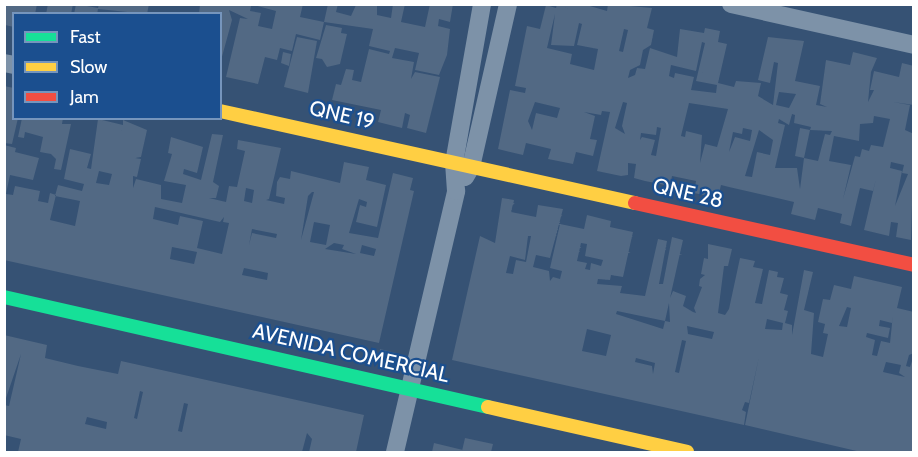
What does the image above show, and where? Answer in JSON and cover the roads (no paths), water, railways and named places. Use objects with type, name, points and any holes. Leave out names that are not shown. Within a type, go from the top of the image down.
[{"type":"main road","name":"QNE 19","points":[[222,111],[462,165]]},
{"type":"main road","name":"QNE 28","points":[[462,165],[914,265]]},
{"type":"main road","name":"AVENIDA COMERCIAL","points":[[4,297],[410,387],[687,453]]},
{"type":"street","points":[[462,165],[482,4]]},
{"type":"street","points":[[395,453],[462,165],[508,4]]},
{"type":"street","points":[[731,4],[914,45]]}]
